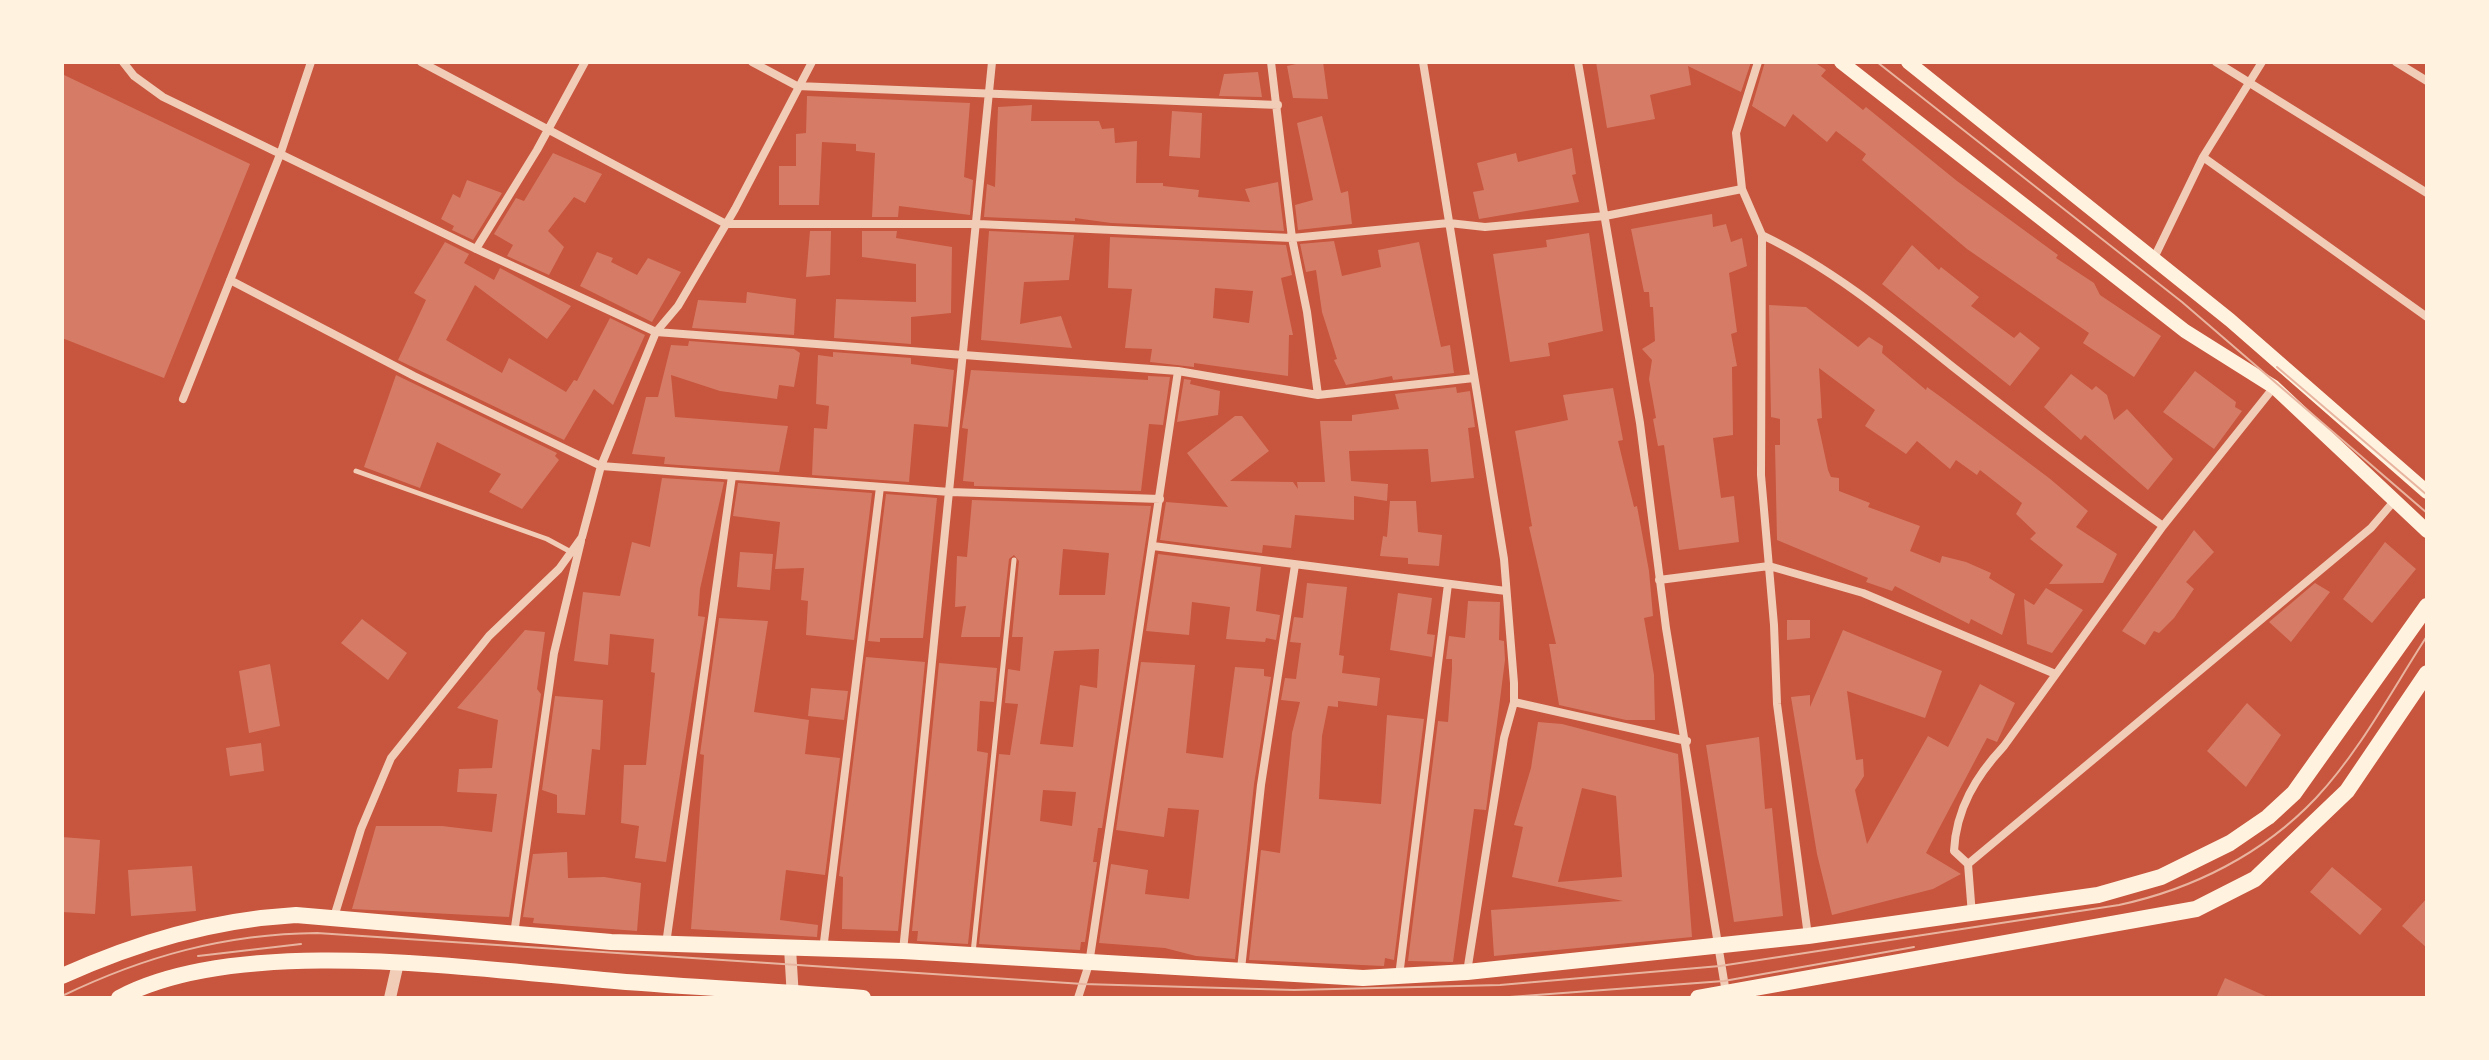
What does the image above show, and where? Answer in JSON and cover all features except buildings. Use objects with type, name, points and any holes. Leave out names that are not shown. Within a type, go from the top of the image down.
[{"type":"main road","points":[[1841,62],[2185,331],[2274,387],[2427,531]]},
{"type":"main road","points":[[1908,62],[2230,320],[2427,492]]},
{"type":"main road","points":[[62,976],[156,937],[257,917],[334,917],[514,935],[666,945],[903,951],[1363,978],[1467,972],[1808,936],[1972,915],[2098,895],[2161,877],[2230,843],[2268,817],[2294,793],[2427,606]]},
{"type":"main road","points":[[1698,998],[1727,996],[2196,909],[2255,879],[2347,791],[2427,673]]},
{"type":"main road","points":[[119,998],[158,982],[216,968],[314,962],[398,963],[863,998]]},
{"type":"street","points":[[123,62],[134,76],[163,97],[476,249],[656,332],[1178,371],[1318,395],[1474,378]]},
{"type":"street","points":[[183,399],[281,152],[311,62]]},
{"type":"street","points":[[421,62],[726,224],[978,224],[1292,238],[1449,223],[1485,227],[1605,216],[1742,189]]},
{"type":"street","points":[[476,249],[585,62]]},
{"type":"street","points":[[752,62],[797,86],[989,96],[1278,105]]},
{"type":"street","points":[[514,935],[554,653],[601,466],[656,332],[678,306],[726,224],[812,62]]},
{"type":"street","points":[[903,951],[992,62]]},
{"type":"street","points":[[1271,62],[1292,238],[1307,312],[1318,395]]},
{"type":"street","points":[[1423,62],[1506,591],[1514,702],[1502,753],[1467,972]]},
{"type":"street","points":[[1578,62],[1640,423],[1659,580],[1727,996]]},
{"type":"street","points":[[1758,62],[1741,106],[1736,133],[1742,189],[1762,235],[1761,475],[1777,704],[1808,936]]},
{"type":"street","points":[[2216,62],[2427,193]]},
{"type":"street","points":[[2154,258],[2203,157],[2262,62]]},
{"type":"street","points":[[2396,62],[2427,81]]},
{"type":"street","points":[[2203,157],[2427,317]]},
{"type":"street","points":[[1762,235],[1798,252],[1863,294],[2096,479],[2163,526]]},
{"type":"street","points":[[230,280],[414,376],[601,466],[950,492],[1160,499]]},
{"type":"street","points":[[1078,998],[1089,964],[1178,371]]},
{"type":"street","points":[[1972,915],[1968,864],[1954,851],[1955,826],[1972,787],[2163,526],[2274,387]]},
{"type":"street","points":[[666,945],[732,476]]},
{"type":"street","points":[[823,950],[880,487]]},
{"type":"street","points":[[1968,864],[2371,528],[2395,500]]},
{"type":"street","points":[[334,917],[361,829],[391,758],[489,636],[559,569],[582,537]]},
{"type":"street","points":[[1153,546],[1506,591]]},
{"type":"street","points":[[1241,969],[1261,785],[1295,565]]},
{"type":"street","points":[[1659,580],[1769,566],[1863,593],[2053,673]]},
{"type":"street","points":[[1399,976],[1448,584]]},
{"type":"street","points":[[1514,702],[1687,741]]},
{"type":"street","points":[[790,948],[793,995]]},
{"type":"street","points":[[390,998],[398,963]]},
{"type":"lane","points":[[356,471],[547,539],[571,552]]},
{"type":"lane","points":[[972,957],[1014,560]]},
{"type":"tram line","points":[[1877,62],[2182,302],[2427,513]]},
{"type":"tram line","points":[[2277,367],[2427,495]]},
{"type":"tram line","points":[[62,996],[124,969],[186,950],[250,938],[317,933],[1083,984],[1294,990],[1500,985],[1720,966],[2119,905],[2200,879],[2273,836],[2316,798],[2361,740],[2427,636]]},
{"type":"tram line","points":[[198,956],[301,944]]},
{"type":"tram line","points":[[1496,998],[1724,981],[1914,947]]}]
